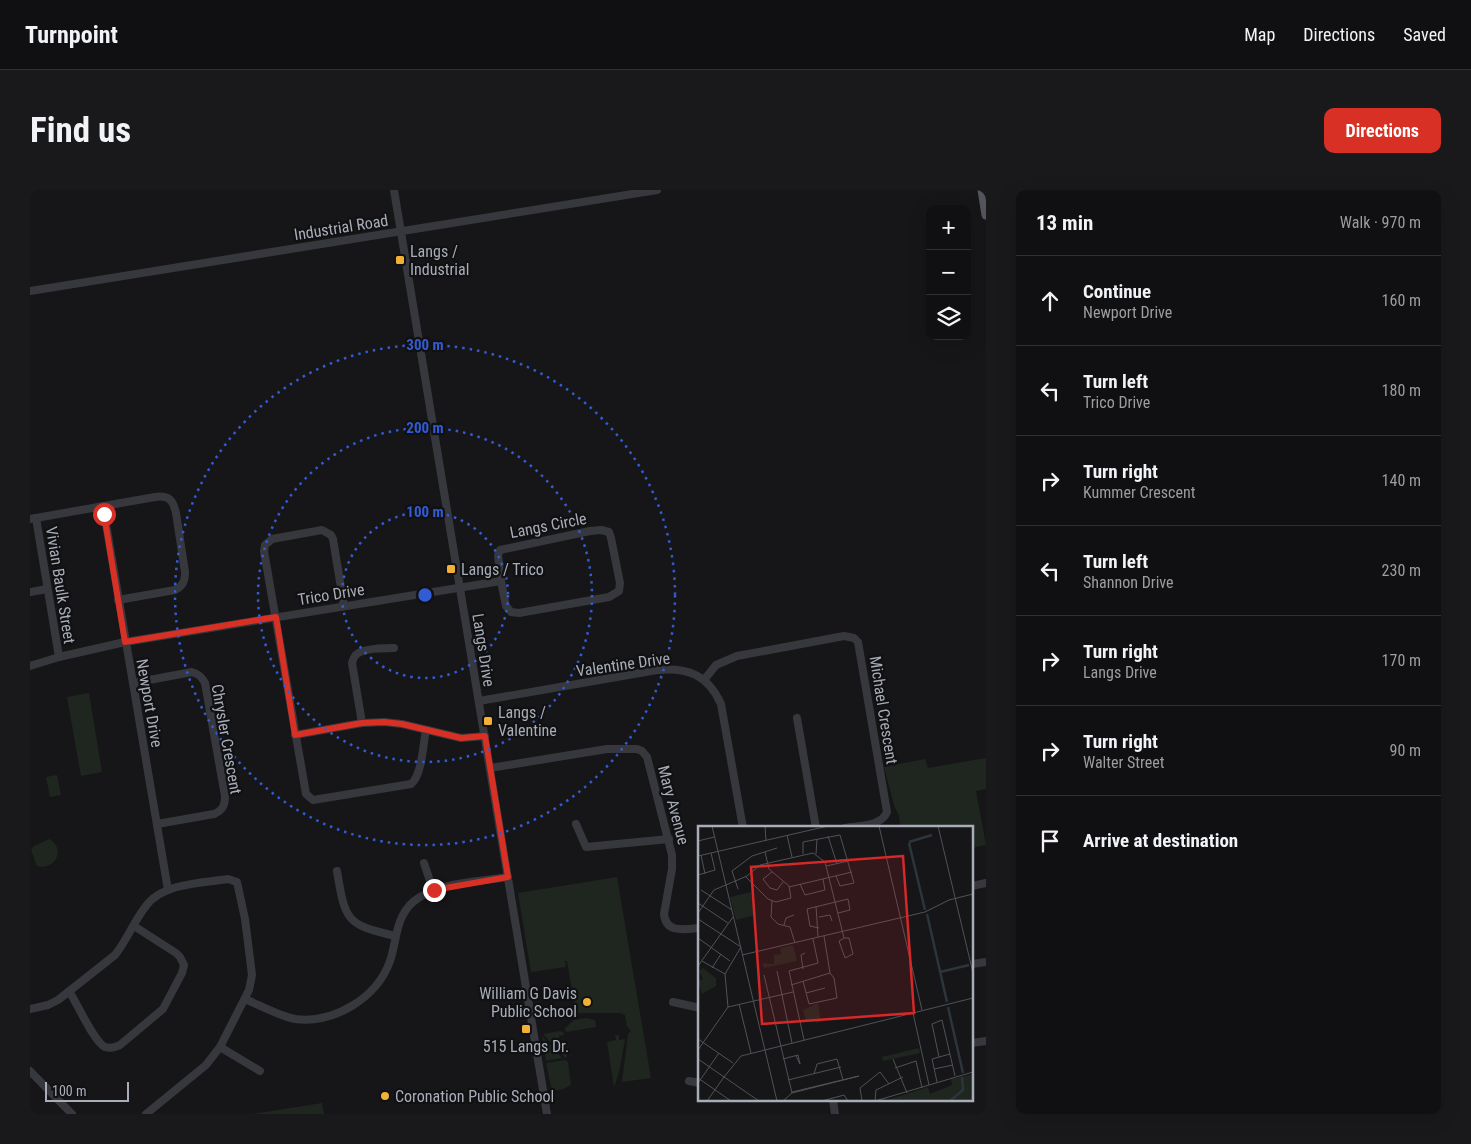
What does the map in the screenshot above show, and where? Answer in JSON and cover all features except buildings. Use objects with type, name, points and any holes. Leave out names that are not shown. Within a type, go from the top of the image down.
[{"type":"main road","points":[[983,194],[986,215]]},
{"type":"street","name":"Langs Drive","points":[[394,190],[547,1114]]},
{"type":"street","name":"Industrial Road","points":[[30,291],[657,190]]},
{"type":"street","points":[[33,518],[164,496],[169,498],[174,504],[176,513],[185,580],[181,587],[175,590],[118,600]]},
{"type":"street","name":"Newport Drive","points":[[103,506],[168,890]]},
{"type":"street","name":"Vivian Baulk Street","points":[[33,518],[59,657]]},
{"type":"street","points":[[344,606],[333,539],[327,532],[322,530],[272,539],[265,545],[264,551],[307,796],[314,800],[411,784],[418,774],[426,730]]},
{"type":"street","name":"Langs Circle","points":[[601,530],[609,532],[620,583],[619,591],[609,597],[518,613],[510,612],[506,606],[500,581],[498,555],[500,550],[601,530]]},
{"type":"street","points":[[460,587],[500,581]]},
{"type":"street","name":"Trico Drive","points":[[30,666],[59,657],[125,642],[460,587]]},
{"type":"street","points":[[30,592],[47,589]]},
{"type":"street","name":"Michael Crescent","points":[[704,680],[716,665],[737,656],[844,636],[854,638],[860,647],[887,812],[884,818],[878,822],[856,826]]},
{"type":"street","points":[[362,723],[352,663],[355,656],[360,652],[394,648]]},
{"type":"street","name":"Valentine Drive","points":[[479,701],[657,670],[683,670],[704,680],[718,696],[743,826]]},
{"type":"street","name":"Chrysler Crescent","points":[[133,683],[192,672],[198,674],[206,683],[225,796],[224,806],[222,810],[214,814],[157,824]]},
{"type":"street","points":[[797,718],[816,826]]},
{"type":"street","points":[[295,735],[362,723],[394,722],[461,738],[485,736]]},
{"type":"street","name":"Mary Avenue","points":[[490,768],[607,749],[637,749],[642,751],[647,757],[672,855],[672,870],[664,920],[669,926],[677,930],[698,928]]},
{"type":"street","points":[[576,824],[586,847],[669,839]]},
{"type":"street","points":[[424,863],[434,890]]},
{"type":"street","points":[[337,871],[346,911],[355,923],[366,930],[395,936]]},
{"type":"street","points":[[245,1000],[294,1019],[319,1017],[341,1012],[360,1001],[375,988],[389,965],[400,920],[413,903],[434,890],[508,877]]},
{"type":"street","points":[[30,1010],[48,1005],[115,955],[151,899],[168,890],[228,879],[237,882],[245,919],[252,975],[245,1000],[220,1047],[206,1065],[146,1114]]},
{"type":"street","points":[[69,991],[98,1041],[109,1048],[115,1048],[163,1009],[182,973],[184,965],[176,953],[134,926]]},
{"type":"street","points":[[673,1002],[698,1008]]},
{"type":"street","points":[[220,1047],[260,1071]]},
{"type":"street","points":[[30,1071],[72,1114]]},
{"type":"street","points":[[689,1081],[698,1083]]},
{"type":"shaded area","points":[[89,693],[102,772],[81,776],[67,697]]},
{"type":"shaded area","points":[[986,758],[986,789],[976,791],[986,845],[974,848],[974,826],[899,826],[899,816],[894,805],[884,767],[925,759],[928,768]]},
{"type":"shaded area","points":[[57,775],[61,795],[50,797],[46,777]]},
{"type":"shaded area","points":[[49,839],[57,848],[56,858],[49,865],[44,867],[37,866],[31,850],[34,846]]},
{"type":"shaded area","points":[[617,877],[651,1078],[622,1082],[628,1034],[631,1031],[627,1026],[625,1015],[620,1013],[576,1013],[567,961],[565,961],[566,967],[531,972],[518,893]]},
{"type":"shaded area","points":[[587,1018],[595,1020],[596,1027],[566,1032],[565,1028],[574,1020]]},
{"type":"shaded area","points":[[560,1031],[564,1035],[559,1036],[560,1044],[565,1043],[567,1057],[565,1058],[543,1034]]},
{"type":"shaded area","points":[[615,1035],[619,1035],[619,1040],[625,1040],[614,1087],[607,1042],[616,1040]]},
{"type":"shaded area","points":[[542,1036],[562,1058],[546,1061]]},
{"type":"shaded area","points":[[565,1060],[568,1062],[571,1085],[552,1091],[546,1063]]},
{"type":"shaded area","points":[[322,1103],[324,1114],[253,1114]]},
{"type":"place","name":"Langs / Industrial","points":[[400,260]]},
{"type":"place","name":"Langs / Trico","points":[[451,569]]},
{"type":"place","name":"Langs / Valentine","points":[[488,721]]},
{"type":"place","name":"William G Davis Public School","points":[[587,1002]]},
{"type":"place","name":"515 Langs Dr.","points":[[526,1029]]},
{"type":"place","name":"Coronation Public School","points":[[385,1096]]},
{"type":"route","points":[[104,514],[125,642],[276,617],[295,735],[362,723],[394,722],[453,737],[470,738],[485,736],[508,877],[434,890]]}]
